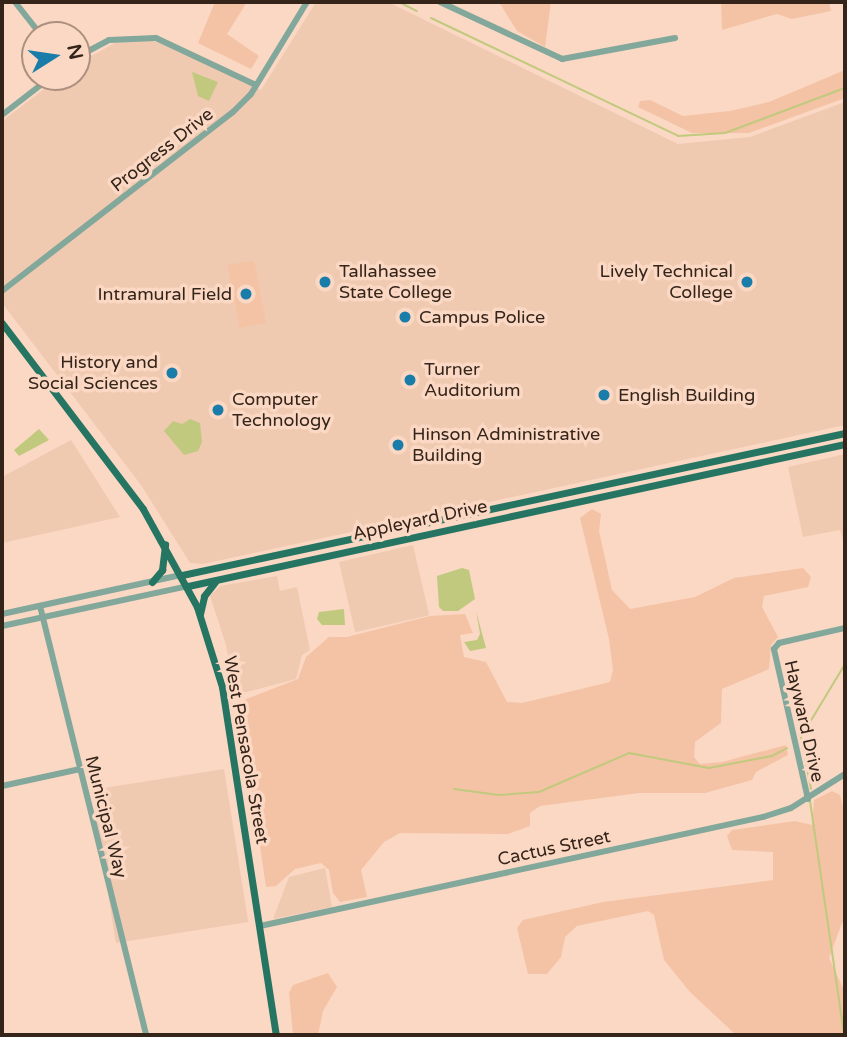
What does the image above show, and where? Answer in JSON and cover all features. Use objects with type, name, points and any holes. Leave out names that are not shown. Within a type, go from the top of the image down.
[{"type":"main road","name":"West Pensacola Street","points":[[2,323],[165,544],[200,615],[222,687],[276,1035]]},
{"type":"main road","name":"Appleyard Drive","points":[[182,575],[845,433]]},
{"type":"main road","name":"Appleyard Drive","points":[[188,586],[845,444]]},
{"type":"main road","points":[[152,582],[163,570],[165,544]]},
{"type":"main road","points":[[200,615],[206,592],[217,580]]},
{"type":"street","points":[[15,2],[30,21]]},
{"type":"street","name":"Progress Drive","points":[[2,291],[220,124],[256,85],[307,2]]},
{"type":"street","points":[[440,2],[562,59],[675,38]]},
{"type":"street","points":[[91,49],[108,40],[156,38],[256,85]]},
{"type":"street","points":[[2,115],[33,91]]},
{"type":"street","points":[[804,442],[806,453]]},
{"type":"street","points":[[660,473],[663,484]]},
{"type":"street","points":[[531,500],[534,512]]},
{"type":"street","points":[[413,526],[416,537]]},
{"type":"street","points":[[330,543],[338,554]]},
{"type":"street","name":"Appleyard Drive","points":[[2,614],[182,575]]},
{"type":"street","name":"Appleyard Drive","points":[[2,626],[188,586]]},
{"type":"street","name":"Municipal Way","points":[[40,606],[146,1035]]},
{"type":"street","name":"Hayward Drive","points":[[808,799],[774,649],[779,643],[845,628]]},
{"type":"street","points":[[2,786],[80,769]]},
{"type":"street","name":"Cactus Street","points":[[260,926],[763,817],[808,799],[845,774]]},
{"type":"shaded area","points":[[215,2],[247,2],[227,34],[259,56],[251,69],[198,43]]},
{"type":"shaded area","name":"Tallahassee State College","points":[[316,2],[388,2],[678,144],[750,137],[845,102],[845,425],[203,564],[190,563],[141,485],[2,303],[2,121],[42,91],[91,91],[91,56],[115,43],[145,40],[168,44],[261,90]]},
{"type":"shaded area","points":[[499,2],[551,2],[545,47],[517,31]]},
{"type":"shaded area","points":[[721,2],[829,2],[831,11],[792,19],[777,14],[722,30]]},
{"type":"shaded area","points":[[845,70],[845,98],[749,133],[692,133],[638,107],[640,101],[650,100],[683,116],[730,111],[769,102]]},
{"type":"shaded area","points":[[192,72],[218,82],[209,101],[198,96]]},
{"type":"shaded area","name":"Intramural Field","points":[[254,260],[266,323],[240,328],[227,265]]},
{"type":"shaded area","points":[[190,419],[200,423],[202,442],[198,451],[184,455],[164,431],[173,421],[182,424]]},
{"type":"shaded area","points":[[39,429],[49,440],[19,456],[14,450]]},
{"type":"shaded area","points":[[71,440],[120,517],[2,543],[2,477]]},
{"type":"shaded area","points":[[845,454],[845,546],[840,530],[803,537],[788,467]]},
{"type":"shaded area","points":[[592,509],[601,514],[599,531],[612,590],[630,609],[695,597],[734,578],[803,568],[811,577],[808,587],[764,596],[762,607],[778,637],[771,645],[769,669],[722,689],[721,723],[695,742],[694,757],[700,764],[722,762],[786,745],[788,755],[756,772],[752,780],[705,793],[639,793],[540,806],[530,813],[530,826],[508,834],[400,833],[384,842],[361,870],[367,897],[340,902],[333,893],[329,870],[321,863],[295,869],[276,886],[266,887],[240,711],[246,699],[298,679],[306,657],[329,637],[347,637],[430,616],[465,614],[473,633],[460,635],[464,657],[486,662],[507,702],[522,703],[610,682],[613,670],[609,639],[580,518]]},
{"type":"shaded area","points":[[413,545],[429,615],[355,632],[339,562]]},
{"type":"shaded area","points":[[462,568],[469,570],[475,599],[458,611],[443,611],[439,607],[437,576]]},
{"type":"shaded area","points":[[277,576],[280,591],[297,587],[310,650],[302,655],[296,679],[235,695],[226,645],[210,596],[220,586]]},
{"type":"shaded area","points":[[344,609],[345,625],[322,625],[317,619],[319,612]]},
{"type":"shaded area","points":[[476,611],[486,648],[470,651],[464,642],[477,640],[480,634]]},
{"type":"shaded area","points":[[224,769],[248,922],[116,943],[92,790]]},
{"type":"shaded area","points":[[832,791],[840,795],[844,811],[845,924],[842,923],[829,958],[845,992],[845,1035],[736,1035],[690,992],[664,960],[654,915],[648,911],[577,926],[565,937],[561,957],[547,974],[528,974],[517,928],[523,920],[603,902],[773,880],[773,852],[732,850],[727,836],[732,830],[795,821],[812,825],[814,800]]},
{"type":"shaded area","points":[[325,868],[332,907],[273,919],[289,877]]},
{"type":"shaded area","points":[[328,973],[337,987],[323,1011],[318,1035],[293,1035],[289,993],[293,985]]},
{"type":"waterway","points":[[399,2],[417,11]]},
{"type":"waterway","points":[[431,18],[678,136],[725,133],[845,88]]},
{"type":"waterway","points":[[811,789],[801,737],[845,664]]},
{"type":"waterway","points":[[454,789],[499,795],[539,792],[629,753],[709,768],[772,756],[787,748]]},
{"type":"waterway","points":[[810,801],[844,1035]]},
{"type":"place","name":"Tallahassee State College","points":[[325,282]]},
{"type":"place","name":"Lively Technical College","points":[[747,282]]},
{"type":"place","name":"Intramural Field","points":[[246,294]]},
{"type":"place","name":"Campus Police","points":[[405,317]]},
{"type":"place","name":"History and Social Sciences","points":[[172,373]]},
{"type":"place","name":"Turner Auditorium","points":[[410,380]]},
{"type":"place","name":"English Building","points":[[604,395]]},
{"type":"place","name":"Computer Technology","points":[[218,410]]},
{"type":"place","name":"Hinson Administrative Building","points":[[398,445]]}]
